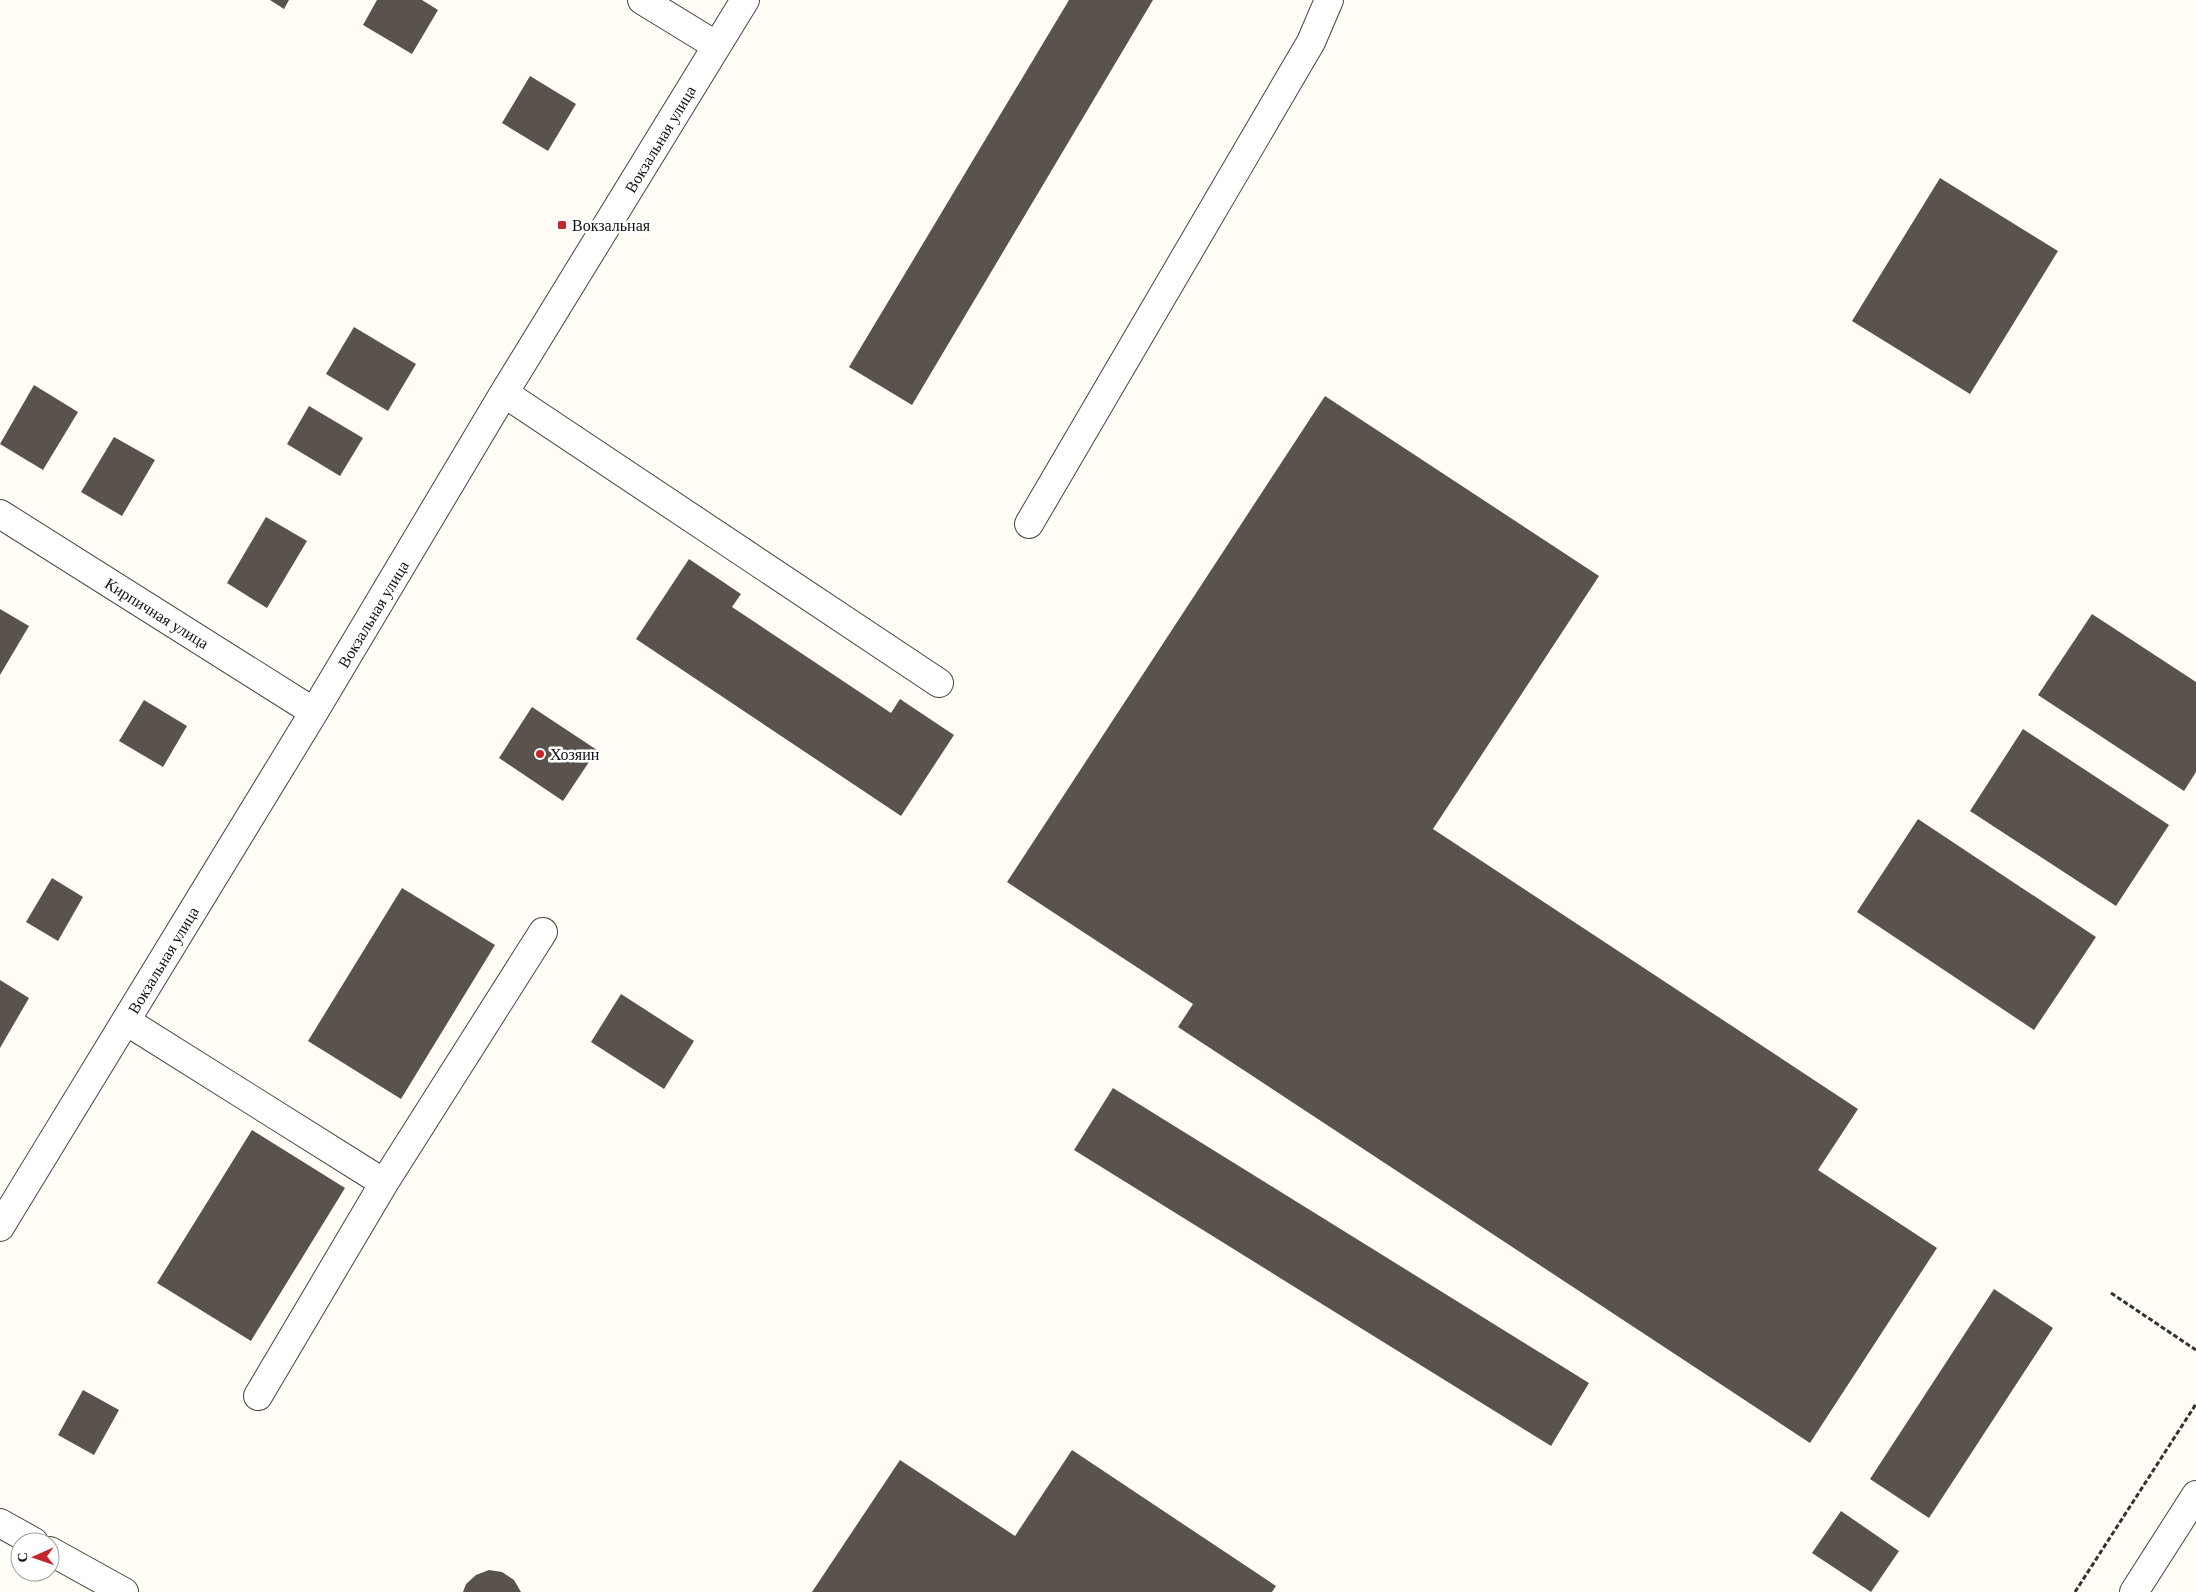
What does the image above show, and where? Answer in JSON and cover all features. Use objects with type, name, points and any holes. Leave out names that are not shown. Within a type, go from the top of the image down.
[{"type":"street","points":[[642,0],[717,46]]},
{"type":"street","name":"Вокзальная улица","points":[[0,1227],[314,712],[504,393],[746,0]]},
{"type":"street","points":[[1029,524],[1311,42],[1329,0]]},
{"type":"street","points":[[504,393],[939,683]]},
{"type":"street","name":"Кирпичная улица","points":[[0,514],[314,712]]},
{"type":"street","points":[[258,1396],[384,1183],[543,932]]},
{"type":"street","points":[[126,1021],[384,1183]]},
{"type":"street","points":[[2134,1592],[2196,1495]]},
{"type":"street","points":[[0,1523],[16,1532]]},
{"type":"street","points":[[60,1557],[124,1592]]},
{"type":"path","points":[[2111,1293],[2196,1350]]},
{"type":"path","points":[[2075,1592],[2196,1404]]},
{"type":"building","points":[[270,0],[289,0],[284,9]]},
{"type":"building","points":[[377,0],[422,0],[438,10],[412,54],[363,25]]},
{"type":"building","points":[[1069,0],[1153,0],[912,405],[849,367]]},
{"type":"building","points":[[530,76],[576,104],[548,151],[502,123]]},
{"type":"building","points":[[1940,178],[2058,251],[1970,394],[1852,321]]},
{"type":"building","points":[[354,327],[416,364],[388,411],[326,374]]},
{"type":"building","points":[[34,385],[78,412],[43,470],[0,444]]},
{"type":"building","points":[[1325,396],[1599,576],[1433,829],[1858,1109],[1818,1170],[1937,1248],[1810,1443],[1178,1027],[1193,1004],[1007,882]]},
{"type":"building","points":[[309,406],[363,438],[340,476],[287,444]]},
{"type":"building","points":[[114,437],[155,460],[122,516],[81,492]]},
{"type":"building","points":[[266,517],[307,541],[267,608],[227,583]]},
{"type":"building","points":[[689,559],[741,594],[732,607],[891,713],[900,699],[954,735],[901,816],[636,639]]},
{"type":"building","points":[[0,609],[29,626],[0,675]]},
{"type":"building","points":[[2092,614],[2196,682],[2196,772],[2184,791],[2038,695]]},
{"type":"building","points":[[144,700],[187,726],[163,767],[119,741]]},
{"type":"building","points":[[532,707],[597,750],[563,801],[499,758]]},
{"type":"building","points":[[2023,729],[2169,825],[2116,906],[1970,811]]},
{"type":"building","points":[[1918,819],[2096,937],[2034,1030],[1857,912]]},
{"type":"building","points":[[52,878],[83,897],[58,941],[26,922]]},
{"type":"building","points":[[402,888],[495,945],[401,1099],[308,1041]]},
{"type":"building","points":[[0,980],[29,998],[0,1048]]},
{"type":"building","points":[[621,994],[694,1041],[664,1089],[591,1042]]},
{"type":"building","points":[[1113,1088],[1589,1383],[1551,1446],[1074,1150]]},
{"type":"building","points":[[252,1130],[345,1188],[251,1341],[157,1283]]},
{"type":"building","points":[[1994,1289],[2053,1328],[1929,1518],[1870,1479]]},
{"type":"building","points":[[83,1390],[119,1410],[94,1455],[58,1435]]},
{"type":"building","points":[[1072,1450],[1276,1586],[1272,1592],[812,1592],[900,1460],[1015,1536]]},
{"type":"building","points":[[1841,1511],[1899,1551],[1871,1592],[1812,1553]]},
{"type":"building","points":[[489,1570],[502,1572],[514,1580],[521,1592],[463,1592],[466,1584],[476,1575]]},
{"type":"place","name":"Вокзальная","points":[[562,225]]},
{"type":"place","name":"Хозяин","points":[[540,754]]}]
